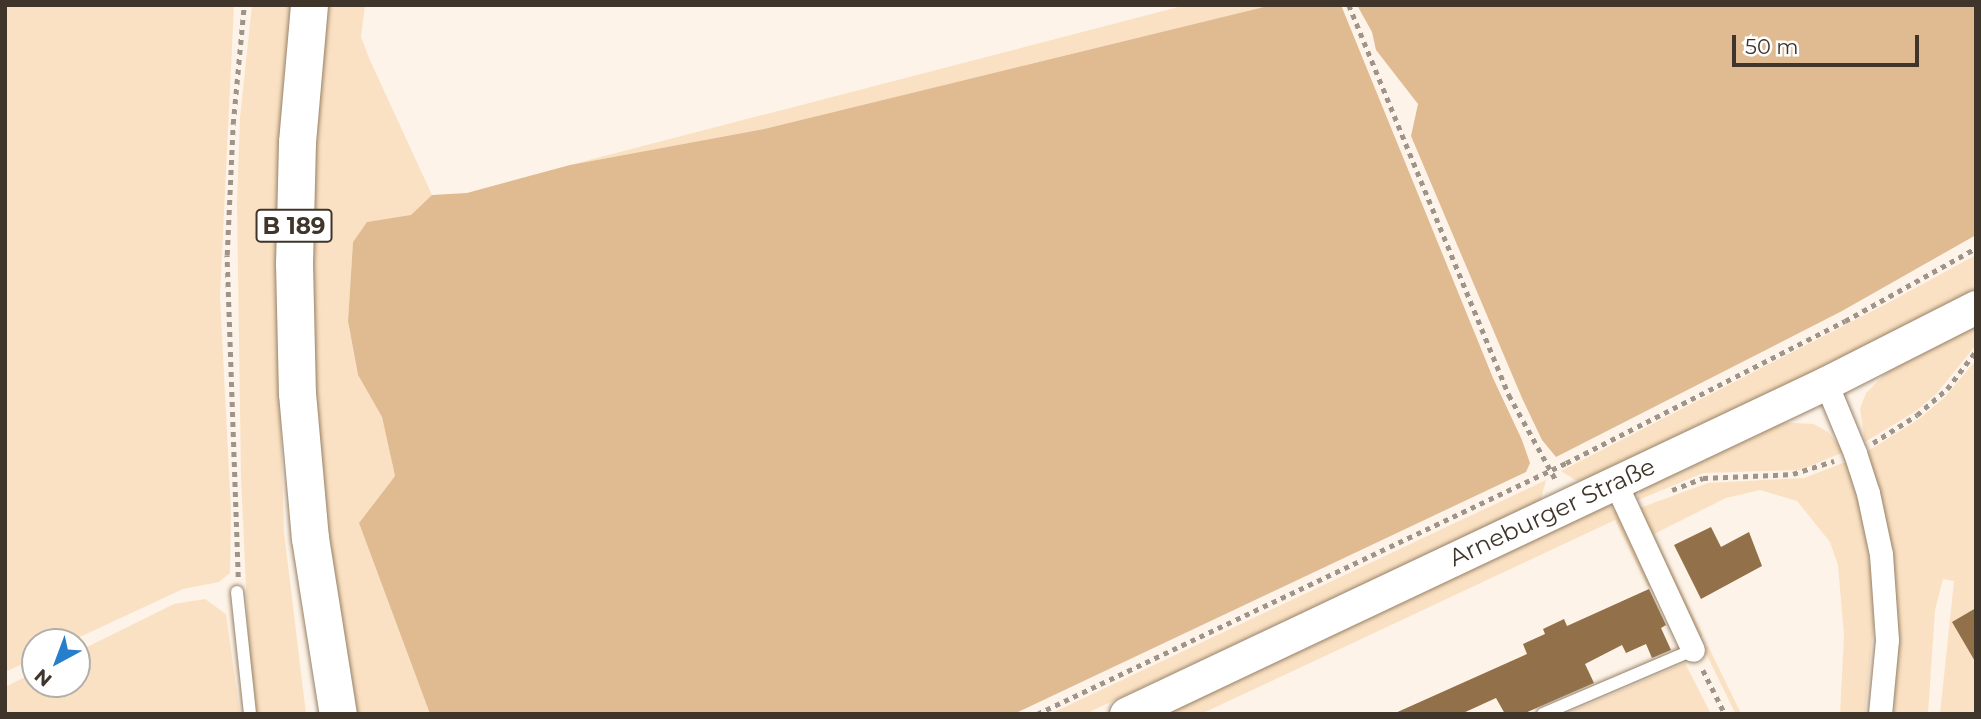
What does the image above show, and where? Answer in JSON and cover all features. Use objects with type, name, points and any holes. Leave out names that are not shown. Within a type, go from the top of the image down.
[{"type":"main road","name":"B 189","points":[[309,5],[296,153],[293,263],[297,393],[310,538],[338,714]]},
{"type":"main road","name":"Arneburger Straße","points":[[1126,714],[1826,383],[1976,307]]},
{"type":"street","points":[[1826,383],[1855,453],[1868,493],[1881,554],[1886,640],[1880,714]]},
{"type":"street","points":[[1615,482],[1693,650]]},
{"type":"lane","points":[[237,592],[250,714]]},
{"type":"lane","points":[[1543,714],[1693,650]]},
{"type":"path","points":[[237,592],[227,255],[233,124],[244,5]]},
{"type":"path","points":[[1349,5],[1509,395],[1569,504]]},
{"type":"path","points":[[1037,714],[1551,470],[1845,321],[1976,248]]},
{"type":"path","points":[[1669,492],[1703,478],[1805,472],[1855,453],[1917,415],[1947,389],[1976,351]]},
{"type":"path","points":[[1693,650],[1725,714]]},
{"type":"shaded area","points":[[5,5],[234,5],[220,296],[231,511],[230,573],[219,582],[183,589],[91,632],[91,628],[21,628],[21,665],[5,672]]},
{"type":"shaded area","points":[[252,5],[295,5],[279,360],[284,532],[306,714],[257,714],[249,651],[241,477],[237,204],[240,118]]},
{"type":"shaded area","points":[[324,5],[365,5],[361,37],[432,195],[411,216],[367,222],[353,242],[348,321],[358,375],[382,417],[395,476],[359,523],[430,714],[356,714],[320,489],[308,263],[318,52]]},
{"type":"shaded area","points":[[1186,5],[1272,5],[764,129],[570,165]]},
{"type":"shaded area","points":[[1272,5],[1341,5],[1493,378],[1522,440],[1530,463],[1526,472],[1014,714],[430,714],[359,523],[395,476],[382,417],[358,375],[348,321],[353,242],[367,222],[411,215],[432,195],[467,193],[570,165],[764,129]]},
{"type":"shaded area","points":[[1357,5],[1976,5],[1976,235],[1842,311],[1556,457],[1542,440],[1522,398],[1411,136],[1418,104],[1376,50],[1372,32]]},
{"type":"shaded area","points":[[1976,255],[1976,290],[1838,360],[1585,481],[1575,480],[1561,471],[1886,304]]},
{"type":"shaded area","points":[[1976,323],[1976,345],[1937,393],[1916,411],[1865,442],[1860,409],[1866,393],[1893,367]]},
{"type":"shaded area","points":[[1976,360],[1976,714],[1940,714],[1954,581],[1943,579],[1935,610],[1928,714],[1894,714],[1896,666],[1889,543],[1868,451],[1919,419],[1945,397]]},
{"type":"shaded area","points":[[1779,422],[1814,424],[1828,432],[1844,452],[1800,470],[1703,473],[1636,501],[1643,485]]},
{"type":"shaded area","points":[[1848,461],[1858,490],[1873,585],[1874,621],[1865,714],[1840,714],[1844,635],[1838,565],[1830,542],[1797,501],[1760,490],[1726,498],[1654,534],[1703,636],[1697,639],[1637,509],[1708,483],[1804,478]]},
{"type":"shaded area","points":[[1546,480],[1541,499],[1534,505],[1087,713],[1050,714]]},
{"type":"shaded area","points":[[1604,503],[1624,517],[1653,583],[1648,587],[1615,520],[1201,714],[1162,714]]},
{"type":"shaded area","points":[[205,599],[226,614],[240,714],[5,714],[5,687],[21,679],[21,698],[91,698],[91,645],[174,604]]},
{"type":"shaded area","points":[[1708,646],[1741,714],[1736,714],[1704,648]]},
{"type":"shaded area","points":[[1685,663],[1711,714],[1566,714]]},
{"type":"building","points":[[1711,527],[1721,547],[1749,532],[1762,566],[1701,599],[1674,545]]},
{"type":"building","points":[[1649,589],[1666,625],[1661,628],[1671,650],[1652,658],[1646,644],[1626,653],[1622,645],[1585,664],[1594,683],[1523,714],[1505,714],[1496,698],[1461,714],[1393,714],[1527,654],[1523,644],[1545,634],[1543,629],[1564,619],[1567,626]]},
{"type":"building","points":[[1976,608],[1976,663],[1952,622]]}]
